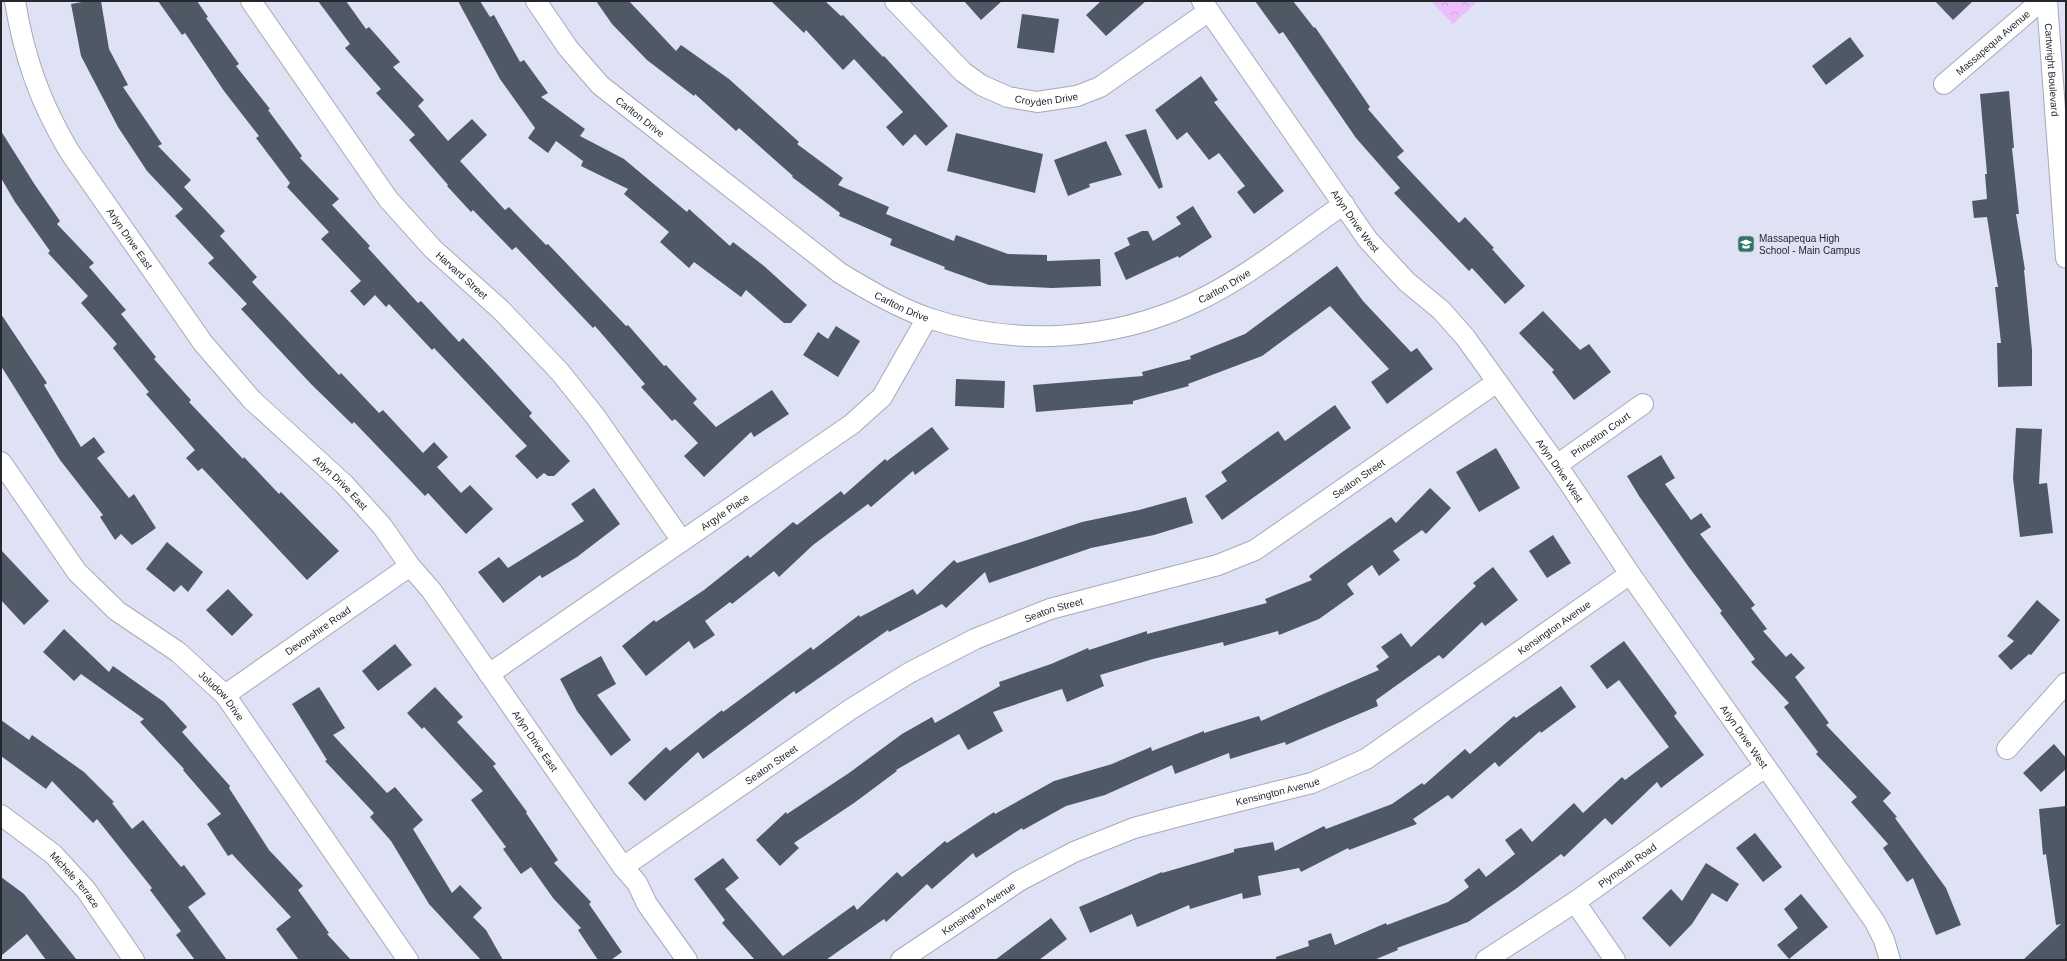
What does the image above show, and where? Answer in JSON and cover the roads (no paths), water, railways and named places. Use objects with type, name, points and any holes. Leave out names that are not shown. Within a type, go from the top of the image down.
[{"type":"street","name":"Arlyn Drive East","points":[[15,1],[20,33],[32,77],[51,121],[68,151],[203,343],[252,400],[344,484],[382,526],[410,566],[431,590],[623,867],[637,883],[647,904],[687,960]]},
{"type":"street","name":"Harvard Street","points":[[251,1],[388,199],[433,249],[501,310],[560,372],[595,416],[682,541]]},
{"type":"street","name":"Carlton Drive","points":[[536,1],[568,48],[600,85],[840,273],[873,294],[927,318],[995,334],[1042,337],[1108,331],[1161,317],[1194,303],[1241,276],[1344,204]]},
{"type":"street","name":"Croyden Drive","points":[[895,1],[963,72],[981,85],[1008,97],[1036,102],[1077,96],[1100,88],[1205,6]]},
{"type":"street","name":"Massapequa Avenue","points":[[1944,84],[2041,1]]},
{"type":"street","name":"Cartwright Boulevard","points":[[2047,1],[2061,113],[2066,258]]},
{"type":"street","name":"Arlyn Drive West","points":[[1205,6],[1368,240],[1407,282],[1441,310],[1465,337],[1557,465],[1630,574],[1875,922],[1884,940],[1890,960]]},
{"type":"street","name":"Argyle Place","points":[[489,674],[852,424],[882,397],[927,318]]},
{"type":"street","name":"Seaton Street","points":[[623,867],[851,709],[909,673],[975,639],[1050,609],[1218,565],[1256,550],[1497,382]]},
{"type":"street","name":"Princeton Court","points":[[1557,465],[1643,404]]},
{"type":"street","name":"Joludow Drive","points":[[1,462],[77,572],[117,611],[178,652],[225,695],[408,960]]},
{"type":"street","name":"Devonshire Road","points":[[225,695],[410,566]]},
{"type":"street","name":"Kensington Avenue","points":[[901,960],[1019,881],[1074,852],[1134,828],[1312,783],[1366,759],[1630,574]]},
{"type":"street","points":[[2007,749],[2066,683]]},
{"type":"street","name":"Plymouth Road","points":[[1486,960],[1575,902],[1765,767]]},
{"type":"street","name":"Michele Terrace","points":[[1,815],[54,854],[86,890],[134,960]]},
{"type":"street","points":[[1575,902],[1615,960]]},
{"type":"place","name":"Massapequa High School - Main Campus","points":[[1746,244]]}]
